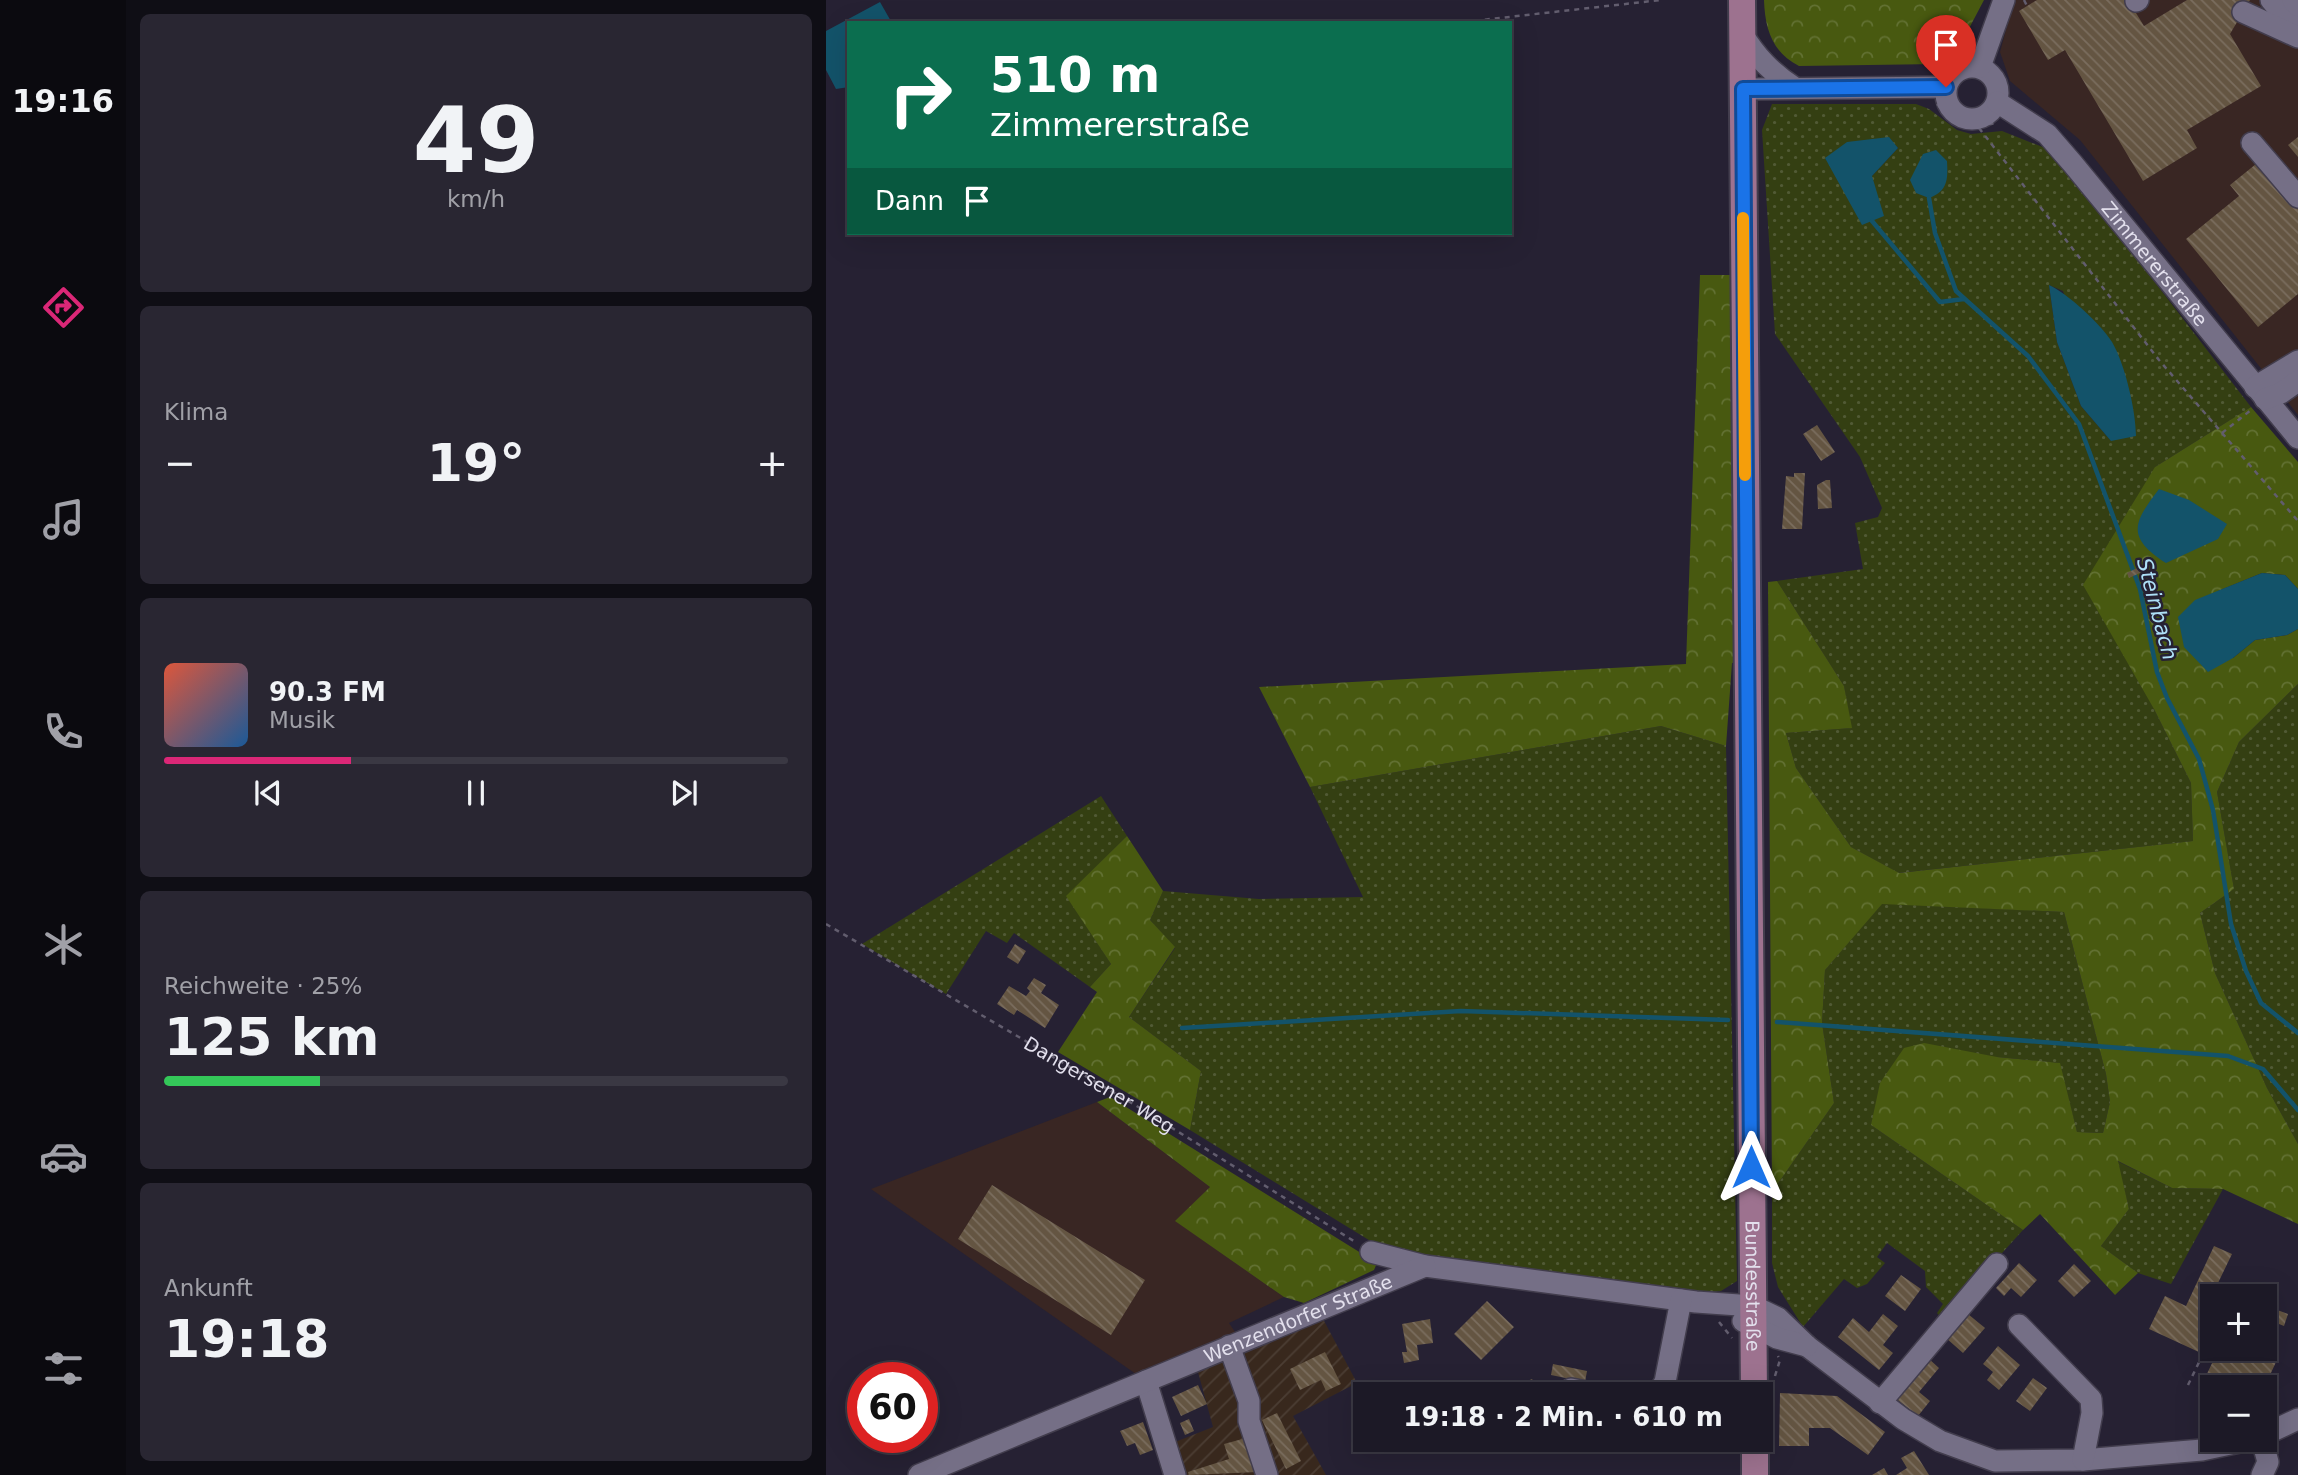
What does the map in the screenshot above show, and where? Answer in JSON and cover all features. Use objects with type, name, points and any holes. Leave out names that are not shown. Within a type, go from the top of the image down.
[{"type":"main road","name":"Bundesstraße","points":[[1742,0],[1754,1382]]},
{"type":"main road","points":[[1755,1452],[1755,1475]]},
{"type":"street","points":[[1980,67],[2004,0]]},
{"type":"street","points":[[2271,0],[2298,34]]},
{"type":"street","points":[[2293,0],[2298,6]]},
{"type":"street","points":[[2243,12],[2298,34]]},
{"type":"street","points":[[1742,33],[1754,53],[1777,76],[1796,88]]},
{"type":"street","points":[[1980,67],[1996,81],[1997,102],[1984,116],[1965,118],[1950,107],[1946,87],[1959,70],[1980,67]]},
{"type":"street","points":[[1743,89],[1946,87]]},
{"type":"street","name":"Zimmererstraße","points":[[1997,102],[2047,134],[2298,438]]},
{"type":"street","points":[[2252,143],[2298,197]]},
{"type":"street","points":[[2260,393],[2298,361]]},
{"type":"street","points":[[2260,393],[2281,393],[2298,381]]},
{"type":"street","points":[[1365,1248],[1425,1266]]},
{"type":"street","points":[[1880,1403],[1997,1264]]},
{"type":"street","name":"Wenzendorfer Straße","points":[[919,1475],[1425,1266],[1688,1301],[1753,1315]]},
{"type":"street","points":[[1665,1382],[1688,1301]]},
{"type":"street","points":[[1753,1315],[1777,1318],[1807,1346],[1880,1403],[1940,1441],[1994,1468],[2073,1465],[2200,1450]]},
{"type":"street","points":[[2019,1325],[2091,1399],[2092,1413],[2073,1465]]},
{"type":"street","points":[[1229,1346],[1249,1401],[1249,1421],[1268,1475]]},
{"type":"street","points":[[1146,1381],[1175,1475]]},
{"type":"street","points":[[2277,1429],[2298,1419]]},
{"type":"street","points":[[2262,1475],[2268,1462],[2265,1452]]},
{"type":"path","points":[[1473,21],[1661,0]]},
{"type":"path","points":[[2024,0],[2027,6]]},
{"type":"path","points":[[1979,128],[2159,360],[2298,520]]},
{"type":"path","points":[[2222,433],[2260,393]]},
{"type":"path","name":"Dangersener Weg","points":[[826,924],[1140,1108],[1365,1248]]},
{"type":"path","points":[[1718,1321],[1735,1344]]},
{"type":"path","points":[[2188,1385],[2200,1360]]},
{"type":"shaded area","points":[[2014,0],[2298,0],[2298,415],[2080,140],[2010,81],[2000,52]]},
{"type":"shaded area","points":[[1097,1102],[1210,1187],[1176,1221],[1284,1297],[1229,1323],[1241,1341],[1146,1381],[871,1189]]},
{"type":"shaded area","points":[[1322,1317],[1356,1382],[1293,1416],[1326,1475],[1180,1475],[1170,1444],[1213,1427],[1198,1372]]},
{"type":"green space","points":[[1764,0],[1984,0],[1955,55],[1937,64],[1799,66],[1776,47],[1768,30]]},
{"type":"green space","points":[[1772,104],[1916,104],[1929,109],[1957,130],[1971,134],[2002,131],[2045,148],[2086,193],[2251,407],[2155,467],[2154,709],[2191,783],[2193,841],[1898,873],[1851,847],[1796,768],[1786,733],[1851,728],[1844,686],[1777,581],[1863,569],[1855,523],[1878,517],[1882,508],[1860,457],[1775,334],[1762,130]],"holes":[[[1889,138],[1898,148],[1872,176]],[[2049,285],[2063,291],[2111,441],[2081,406],[2057,342]]]},
{"type":"green space","points":[[1700,275],[1744,275],[1747,662],[1732,663],[1726,746],[1661,726],[1310,787],[1259,687],[1686,664]]},
{"type":"green space","points":[[2251,407],[2298,462],[2298,589],[2285,575],[2262,573],[2218,591],[2233,658],[2255,640],[2287,635],[2298,629],[2298,684],[2239,742],[2217,792],[2234,889],[2200,913],[2215,973],[2267,1088],[2298,1144],[2298,1224],[2223,1189],[2172,1188],[2118,1161],[2129,1209],[2101,1246],[2138,1273],[2115,1295],[2040,1214],[2023,1230],[1871,1125],[1880,1083],[1904,1048],[1924,1043],[1997,1057],[2060,1063],[2077,1132],[2103,1133],[2110,1102],[2106,1074],[2064,912],[1882,904],[1825,970],[1822,1023],[1834,1103],[1772,1192],[1768,582],[1777,581],[1844,686],[1852,728],[1786,733],[1796,768],[1851,847],[1899,873],[2193,841],[2191,783],[2154,709],[2083,585],[2155,467]]},
{"type":"green space","points":[[2298,684],[2298,1144],[2267,1088],[2215,973],[2200,913],[2234,889],[2217,792],[2239,742]]},
{"type":"green space","points":[[1661,726],[1726,746],[1737,1281],[1721,1291],[1696,1294],[1390,1253],[1190,1130],[1201,1071],[1129,1017],[1175,948],[1150,920],[1163,891],[1259,899],[1363,897],[1310,787]]},
{"type":"green space","points":[[1101,796],[1127,836],[1067,896],[1111,964],[1090,987],[1014,933],[1007,943],[986,931],[946,994],[862,944]]},
{"type":"green space","points":[[1127,836],[1163,891],[1150,920],[1175,947],[1129,1017],[1201,1071],[1190,1130],[1058,1052],[1097,992],[1090,987],[1111,964],[1066,896]]},
{"type":"green space","points":[[1882,903],[2064,912],[2106,1074],[2110,1102],[2103,1133],[2077,1132],[2059,1063],[1997,1057],[1871,1125],[2023,1230],[1942,1319],[1937,1313],[1943,1304],[1926,1287],[1925,1271],[1887,1243],[1877,1257],[1885,1263],[1867,1284],[1857,1288],[1844,1279],[1803,1327],[1778,1287],[1772,1263],[1772,1192],[1834,1103],[1822,1023],[1825,970]]},
{"type":"green space","points":[[1110,1097],[1377,1263],[1374,1270],[1304,1303],[1284,1297],[1175,1221],[1210,1187],[1097,1102]]},
{"type":"green space","points":[[2117,1161],[2172,1188],[2223,1189],[2171,1284],[2138,1273],[2101,1246],[2129,1209]]},
{"type":"water","points":[[880,2],[891,21],[847,21],[847,87],[836,89],[826,70],[826,31]]},
{"type":"water","points":[[1889,137],[1898,148],[1872,176],[1884,216],[1862,225],[1825,158],[1847,142]]},
{"type":"water","points":[[1936,150],[1947,161],[1947,179],[1940,192],[1929,198],[1916,193],[1910,180],[1923,154]]},
{"type":"water","points":[[2049,285],[2083,310],[2112,342],[2129,388],[2136,436],[2111,441],[2081,406],[2057,342]]},
{"type":"water","points":[[2159,489],[2189,500],[2227,524],[2218,539],[2166,563],[2153,553],[2144,545],[2138,528],[2144,510]]},
{"type":"water","points":[[2262,573],[2285,575],[2298,589],[2298,629],[2287,635],[2255,640],[2233,658],[2208,672],[2184,647],[2178,617],[2195,600]]},
{"type":"building","points":[[2037,0],[2135,0],[2141,9],[2136,13],[2144,26],[2187,0],[2250,0],[2230,34],[2261,86],[2187,130],[2197,148],[2143,181],[2065,50],[2048,60],[2019,11]]},
{"type":"building","points":[[2298,137],[2298,157],[2288,145]]},
{"type":"building","points":[[2256,164],[2298,205],[2298,294],[2258,327],[2186,239],[2239,196],[2230,185]]},
{"type":"building","points":[[1817,425],[1835,452],[1821,461],[1803,434]]},
{"type":"building","points":[[1794,473],[1805,473],[1802,529],[1782,529],[1786,476],[1794,477]]},
{"type":"building","points":[[1830,480],[1832,508],[1818,509],[1817,485]]},
{"type":"building","points":[[2139,567],[2142,572],[2129,578],[2127,573]]},
{"type":"building","points":[[1015,944],[1026,951],[1018,964],[1007,957]]},
{"type":"building","points":[[1034,978],[1046,985],[1041,993],[1059,1005],[1045,1028],[1017,1010],[1014,1015],[997,1004],[1009,986],[1026,996],[1030,991],[1027,988]]},
{"type":"building","points":[[992,1185],[1145,1280],[1111,1335],[958,1239]]},
{"type":"building","points":[[2214,1246],[2232,1254],[2218,1284],[2200,1284],[2200,1353],[2149,1329],[2165,1296],[2186,1306]]},
{"type":"building","points":[[2019,1263],[2037,1280],[2021,1297],[2011,1288],[2004,1296],[1996,1288]]},
{"type":"building","points":[[2074,1264],[2091,1281],[2074,1297],[2058,1281]]},
{"type":"building","points":[[1901,1275],[1921,1289],[1905,1311],[1885,1296]]},
{"type":"building","points":[[1487,1301],[1514,1327],[1481,1360],[1454,1334]]},
{"type":"building","points":[[2277,1310],[2288,1314],[2284,1326],[2277,1323]]},
{"type":"building","points":[[1883,1314],[1898,1326],[1883,1345],[1893,1353],[1879,1370],[1838,1337],[1853,1318],[1869,1332]]},
{"type":"building","points":[[1968,1314],[1985,1328],[1963,1353],[1946,1338]]},
{"type":"building","points":[[1430,1319],[1433,1343],[1417,1345],[1419,1360],[1404,1363],[1402,1352],[1407,1352],[1402,1324]]},
{"type":"building","points":[[1998,1346],[2020,1365],[1999,1390],[1987,1380],[1993,1372],[1983,1364]]},
{"type":"building","points":[[1325,1352],[1341,1384],[1326,1391],[1321,1380],[1300,1390],[1290,1369]]},
{"type":"building","points":[[1928,1358],[1939,1368],[1919,1392],[1930,1401],[1918,1416],[1895,1398]]},
{"type":"building","points":[[2213,1361],[2276,1362],[2270,1375],[2206,1375]]},
{"type":"building","points":[[1553,1364],[1587,1371],[1585,1382],[1551,1375]]},
{"type":"building","points":[[2033,1378],[2047,1388],[2030,1411],[2016,1401]]},
{"type":"building","points":[[1198,1385],[1207,1404],[1181,1416],[1172,1397]]},
{"type":"building","points":[[1780,1393],[1837,1396],[1885,1432],[1868,1455],[1830,1428],[1809,1428],[1809,1446],[1779,1446]]},
{"type":"building","points":[[1277,1413],[1301,1461],[1286,1469],[1262,1420]]},
{"type":"building","points":[[1189,1419],[1194,1431],[1185,1435],[1180,1423]]},
{"type":"building","points":[[1143,1422],[1153,1450],[1140,1455],[1135,1443],[1127,1446],[1120,1431]]},
{"type":"building","points":[[1246,1438],[1257,1472],[1189,1475],[1188,1472],[1229,1459],[1224,1444]]},
{"type":"building","points":[[1914,1451],[1929,1475],[1896,1475],[1907,1468],[1901,1458]]},
{"type":"building","points":[[1884,1468],[1888,1475],[1872,1475]]},
{"type":"waterway","name":"Steinbach","points":[[1929,198],[1935,233],[1956,291],[2028,356],[2079,424],[2140,589],[2157,672],[2167,698],[2199,759],[2213,810],[2231,924],[2246,971],[2261,1003],[2298,1033]]},
{"type":"waterway","name":"Steinbach","points":[[1872,221],[1940,302],[1964,299]]},
{"type":"waterway","points":[[1182,1028],[1461,1011],[1728,1020]]},
{"type":"waterway","points":[[1777,1022],[2228,1056],[2263,1069],[2298,1110]]},
{"type":"slow traffic","points":[[1743,218],[1745,475]]},
{"type":"route","points":[[1751,1167],[1743,89],[1946,87]]}]
